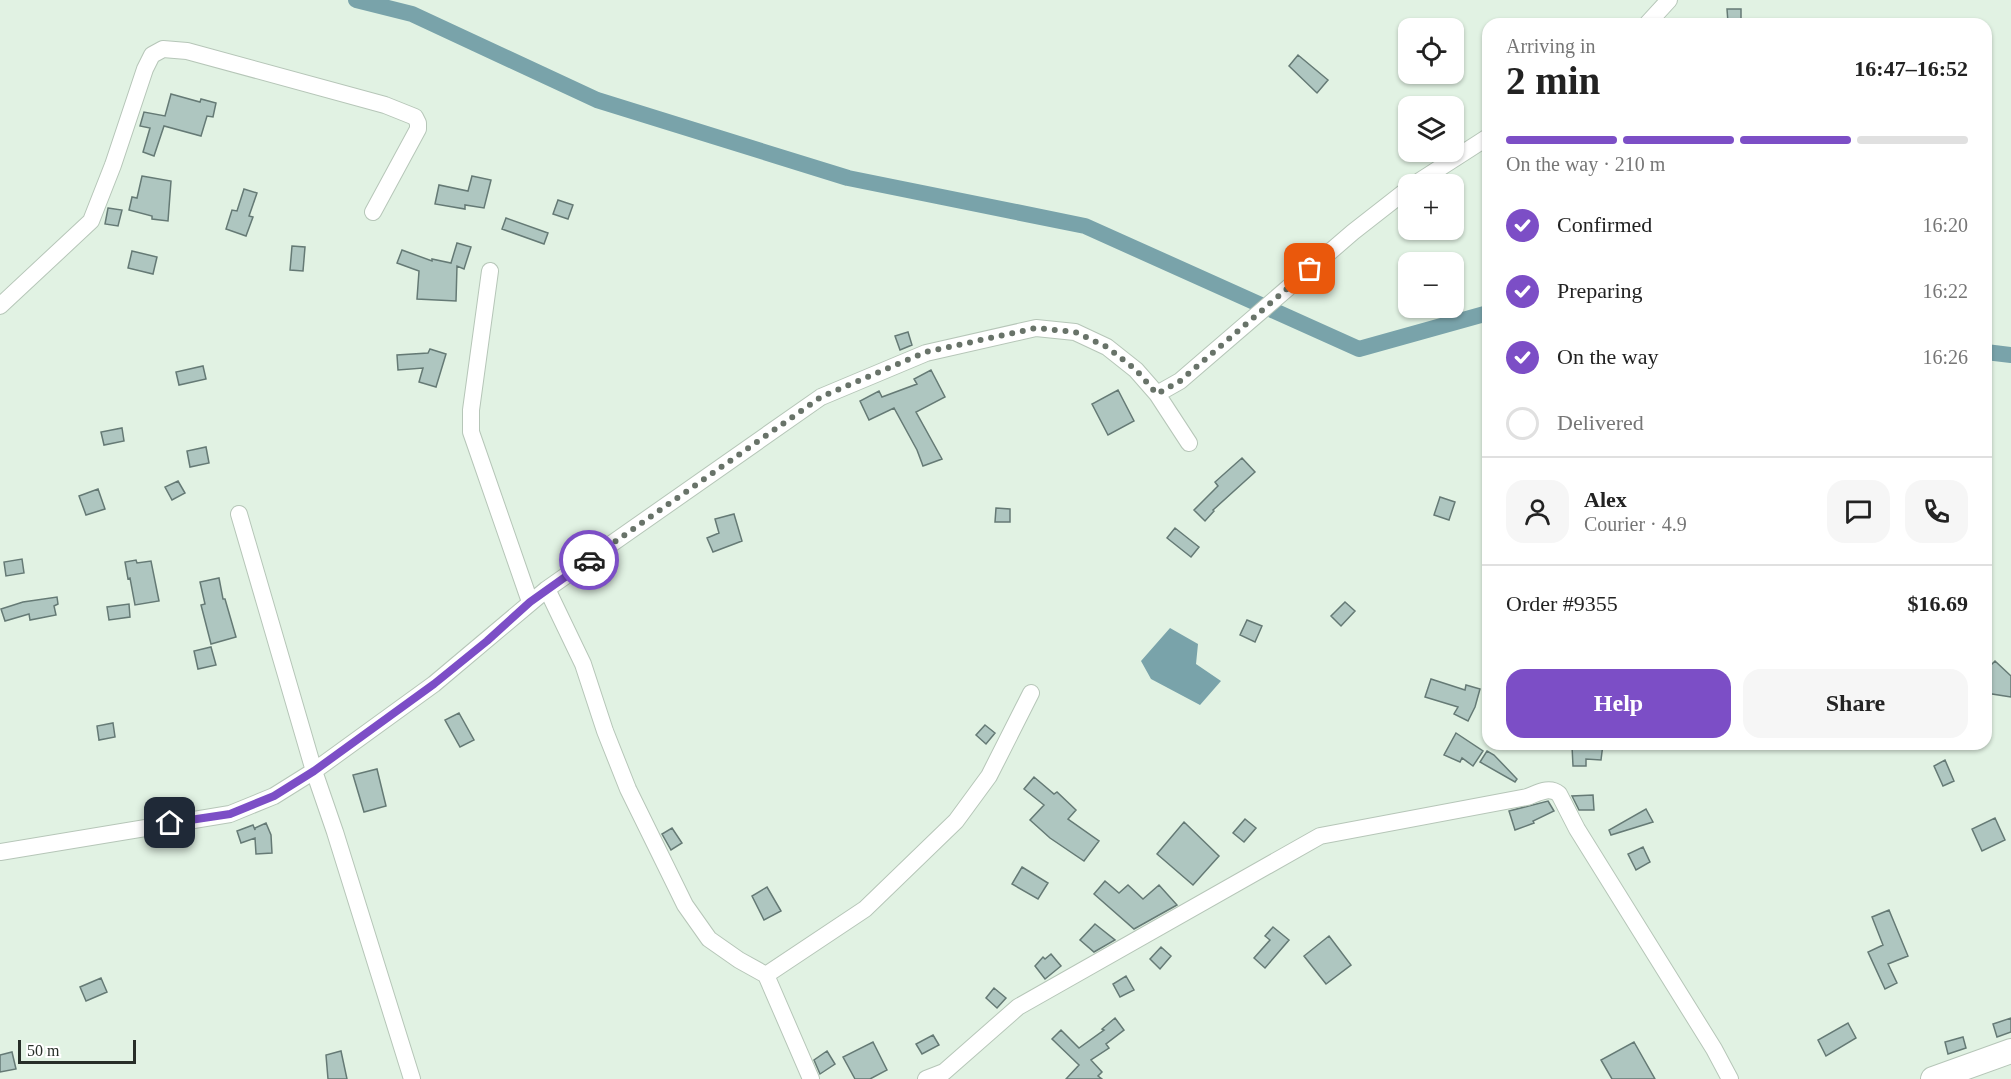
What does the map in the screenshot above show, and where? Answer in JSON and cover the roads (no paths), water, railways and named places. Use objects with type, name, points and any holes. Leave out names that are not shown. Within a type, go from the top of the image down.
[{"type":"main road","points":[[1933,1079],[2011,1051]]},
{"type":"street","points":[[1652,18],[1669,0]]},
{"type":"street","points":[[0,306],[91,221],[113,165],[145,69],[152,55],[163,49],[187,51],[243,66],[385,105],[415,117],[418,129],[372,212]]},
{"type":"street","points":[[1431,174],[1482,141]]},
{"type":"street","points":[[1157,394],[1180,381],[1353,232],[1398,197]]},
{"type":"street","points":[[490,271],[471,410],[471,432],[530,602]]},
{"type":"street","points":[[0,852],[230,814],[274,796],[314,771],[434,684],[547,589],[821,397],[926,352],[1036,328],[1075,332],[1107,347],[1136,370],[1157,394],[1189,443]]},
{"type":"street","points":[[239,514],[314,771],[412,1079]]},
{"type":"street","points":[[547,589],[583,664],[627,789],[686,905],[709,939],[766,975],[811,1079]]},
{"type":"street","points":[[766,975],[865,909],[956,821],[989,776],[1031,693]]},
{"type":"street","points":[[926,1079],[944,1072],[1018,1008],[1320,836],[1527,797],[1549,790],[1554,790],[1559,794],[1577,829],[1714,1049],[1730,1079]]},
{"type":"water","points":[[1170,628],[1198,644],[1196,664],[1221,681],[1200,705],[1151,679],[1141,661]]},
{"type":"waterway","points":[[356,0],[412,14],[597,100],[848,178],[1085,226],[1359,349],[1482,315]]},
{"type":"waterway","points":[[1992,353],[2011,355]]}]
